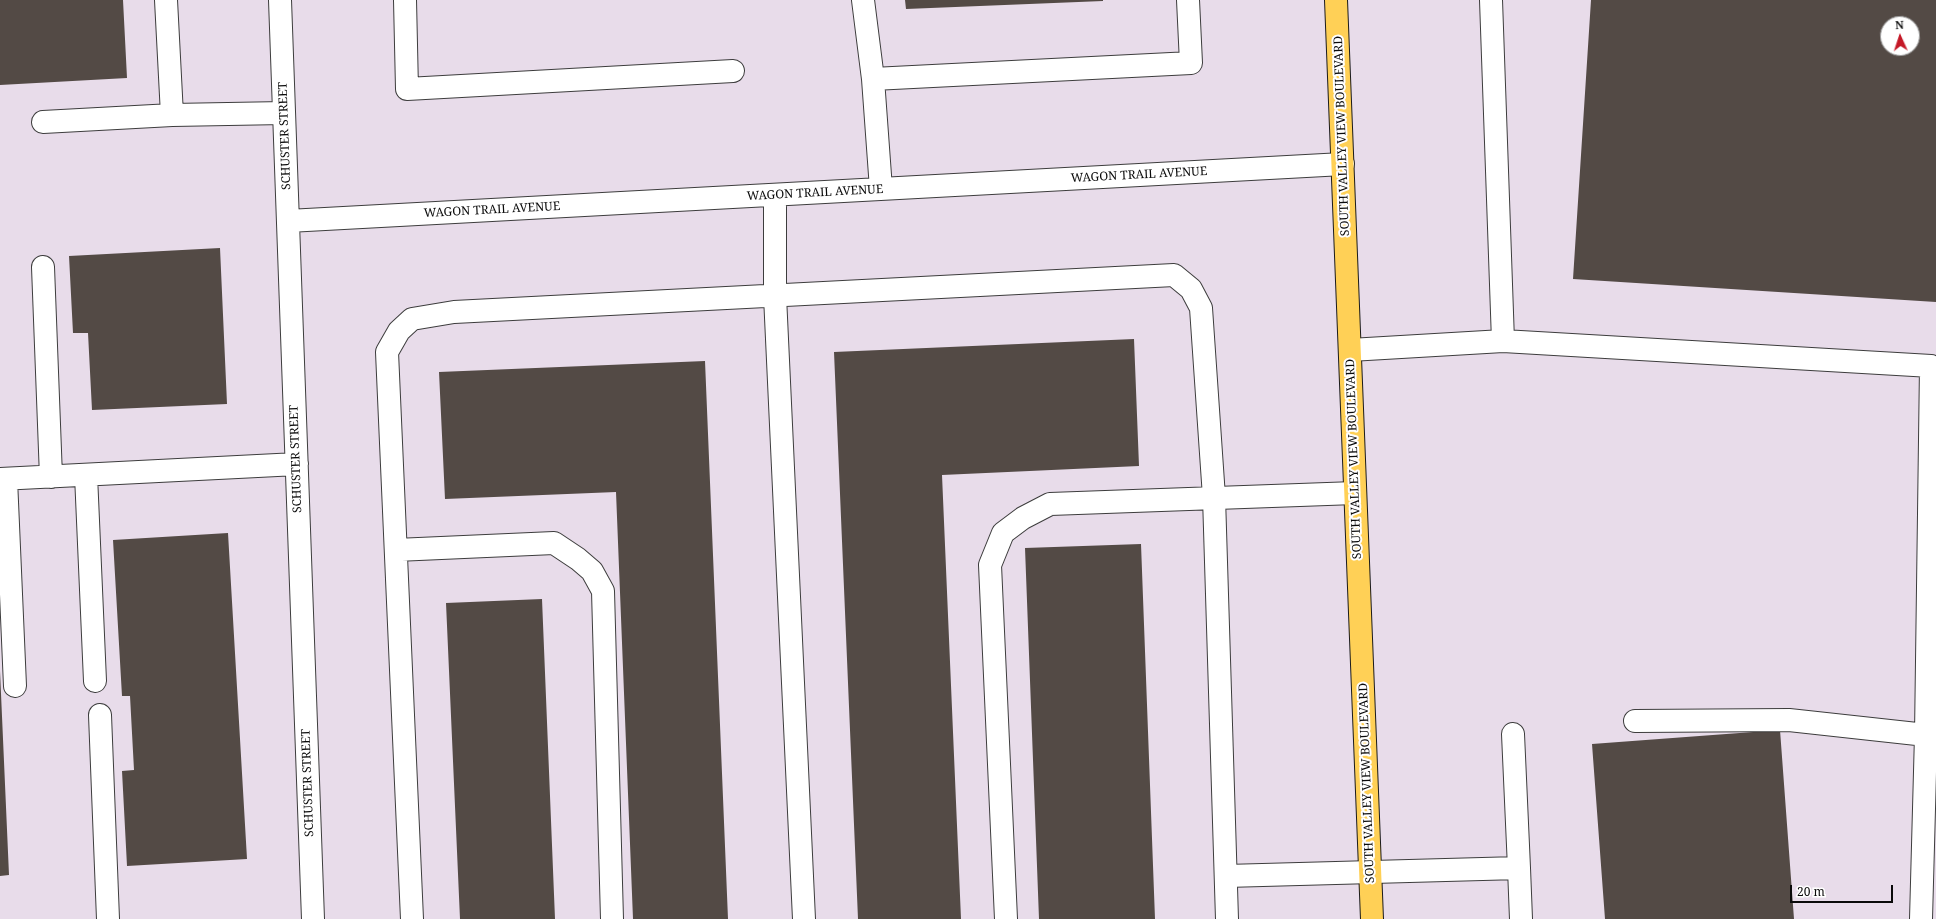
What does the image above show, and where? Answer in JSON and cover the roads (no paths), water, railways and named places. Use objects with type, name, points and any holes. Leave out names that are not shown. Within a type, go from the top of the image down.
[{"type":"main road","name":"SOUTH VALLEY VIEW BOULEVARD","points":[[1336,0],[1372,919]]},
{"type":"street","points":[[166,0],[172,115]]},
{"type":"street","name":"SCHUSTER STREET","points":[[280,0],[313,919]]},
{"type":"street","points":[[405,0],[408,88],[733,72]]},
{"type":"street","points":[[863,0],[873,79],[881,189]]},
{"type":"street","points":[[873,79],[1191,64],[1188,0]]},
{"type":"street","points":[[1491,0],[1504,341]]},
{"type":"street","points":[[43,122],[172,115],[284,113]]},
{"type":"street","name":"WAGON TRAIL AVENUE","points":[[288,221],[1343,164]]},
{"type":"street","points":[[775,195],[775,296],[804,919]]},
{"type":"street","points":[[43,267],[51,477]]},
{"type":"street","points":[[412,919],[388,352],[399,331],[412,319],[454,312],[1174,275],[1191,289],[1201,308],[1214,497],[1227,919]]},
{"type":"street","points":[[1350,350],[1504,341],[1933,366],[1921,919]]},
{"type":"street","points":[[15,686],[3,479],[297,464]]},
{"type":"street","points":[[86,475],[95,681]]},
{"type":"street","points":[[1006,919],[990,565],[1003,533],[1022,518],[1050,504],[1355,493]]},
{"type":"street","points":[[396,550],[554,543],[578,559],[592,571],[603,591],[612,919]]},
{"type":"street","points":[[100,715],[108,919]]},
{"type":"street","points":[[1635,721],[1789,720],[1926,735]]},
{"type":"street","points":[[1513,734],[1521,919]]},
{"type":"street","points":[[1226,876],[1519,868]]}]
